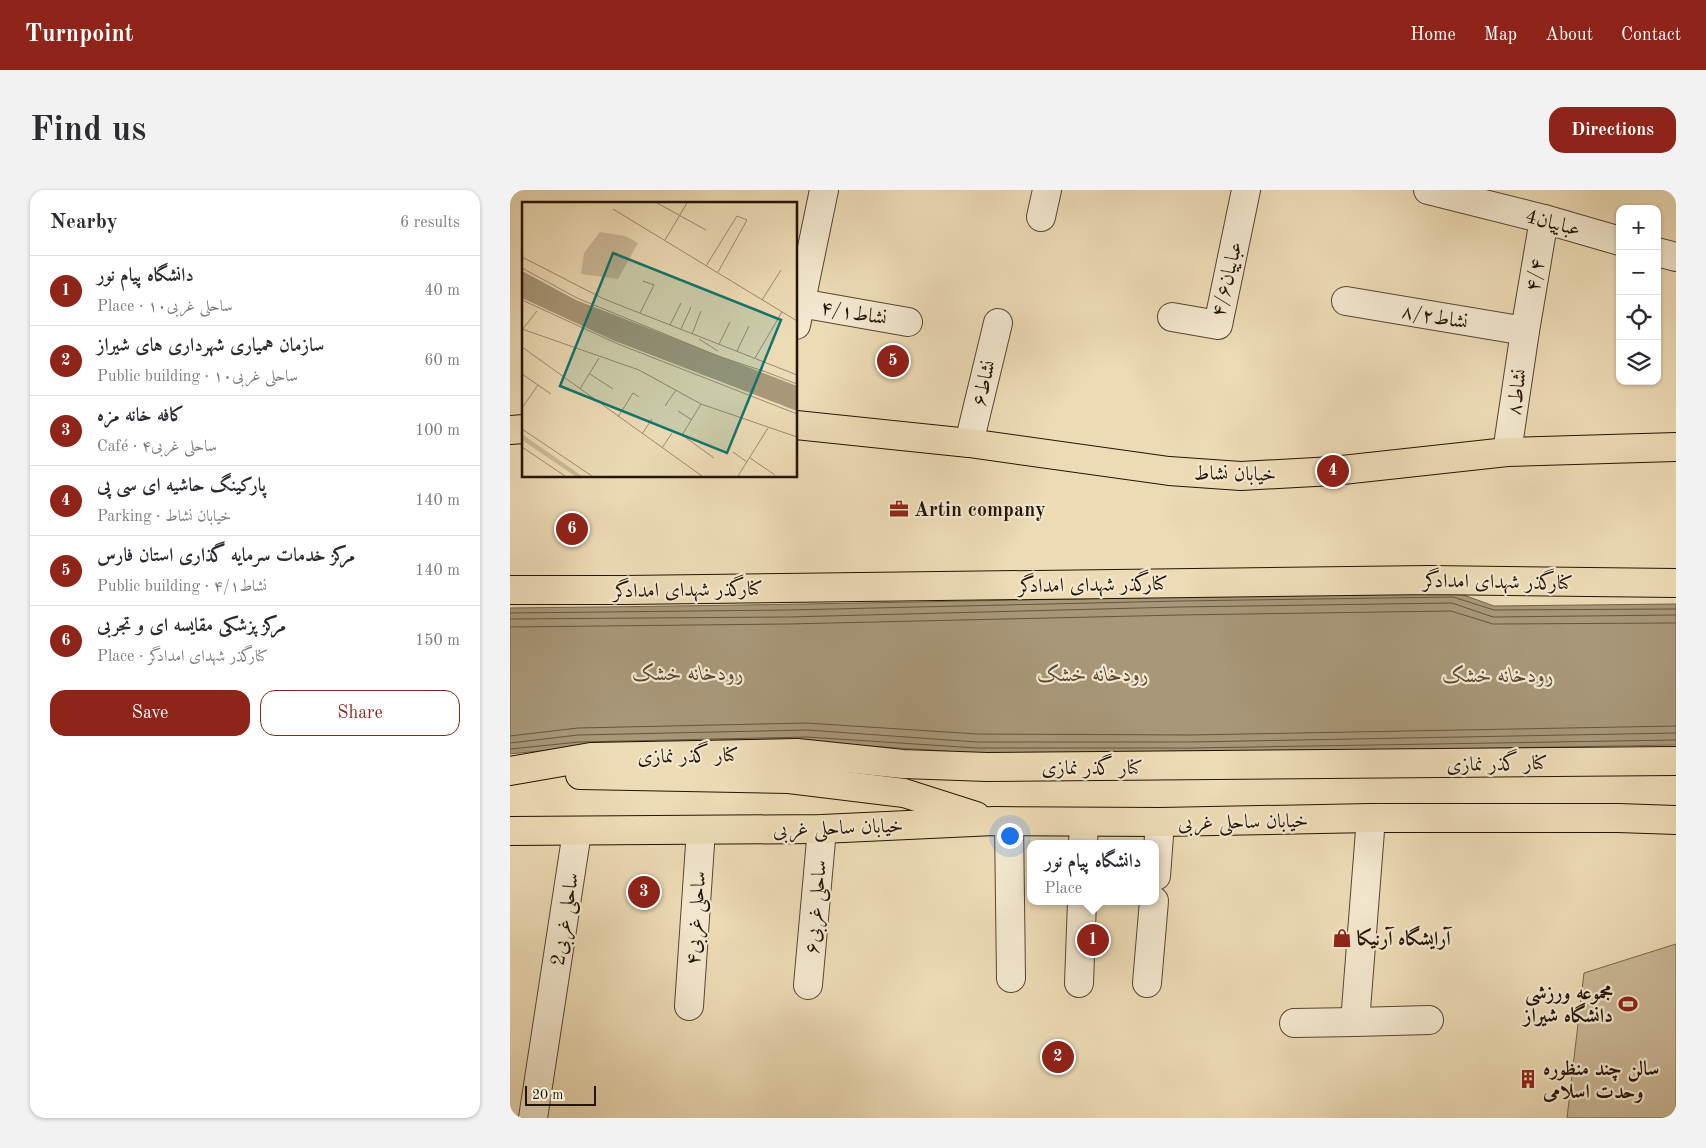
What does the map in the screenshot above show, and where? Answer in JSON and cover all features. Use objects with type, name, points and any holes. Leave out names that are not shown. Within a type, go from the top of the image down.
[{"type":"main road","name":"خیابان نشاط","points":[[798,425],[969,443],[1169,471],[1241,476],[1333,471],[1507,452],[1676,448]]},
{"type":"main road","name":"کنارگذر شهدای امدادگر","points":[[510,590],[1429,580],[1676,583]]},
{"type":"main road","name":"کنار گذر نمازی","points":[[510,772],[592,757],[797,753],[903,764],[987,767],[1676,761]]},
{"type":"main road","points":[[510,772],[789,779],[904,793],[1001,822]]},
{"type":"main road","name":"خیابان ساحلی غربی","points":[[510,831],[577,832],[822,828],[1001,822],[1083,833],[1160,822],[1371,818],[1618,818],[1676,820]]},
{"type":"street","points":[[798,314],[824,190]]},
{"type":"street","points":[[1041,217],[1047,190]]},
{"type":"street","name":"عباییان۴/۶","points":[[1172,316],[1218,325],[1246,190]]},
{"type":"street","name":"عباییان4","points":[[1428,190],[1466,195],[1616,240]]},
{"type":"street","name":"۴/۴","points":[[1524,331],[1544,219]]},
{"type":"street","points":[[1661,253],[1676,257]]},
{"type":"street","name":"نشاط۸/۲","points":[[1346,301],[1524,331]]},
{"type":"street","name":"نشاط۴/۱","points":[[798,314],[908,322]]},
{"type":"street","name":"نشاط۶","points":[[969,443],[998,323]]},
{"type":"street","name":"نشاط۸","points":[[1507,452],[1524,331]]},
{"type":"street","points":[[1355,1022],[1371,818]]},
{"type":"street","points":[[1001,822],[1011,978]]},
{"type":"street","points":[[1159,840],[1160,822]]},
{"type":"street","name":"ساحلی غربی۶","points":[[808,986],[822,828]]},
{"type":"street","name":"ساحلی غربی۴","points":[[689,1006],[701,830]]},
{"type":"street","name":"2ساحلی غربی","points":[[533,1118],[577,832]]},
{"type":"street","points":[[1079,983],[1082,905]]},
{"type":"street","points":[[1148,983],[1154,905]]},
{"type":"street","points":[[1294,1023],[1429,1020]]},
{"type":"shaded area","name":"مجموعه ورزشی دانشگاه شیراز","points":[[1676,944],[1676,1118],[1567,1118],[1584,973]]},
{"type":"water","name":"رودخانه خشک","points":[[1455,592],[1494,606],[1676,604],[1676,745],[1191,753],[976,753],[807,742],[579,747],[510,754],[510,608]]},
{"type":"place","name":"مرکز خدمات سرمایه گذاری استان فارس","points":[[893,361]]},
{"type":"place","name":"پارکینگ حاشیه ای سی پی","points":[[1333,471]]},
{"type":"place","name":"Artin company","points":[[899,509]]},
{"type":"place","name":"مرکز پزشکی مقایسه ای و تجربی","points":[[572,529]]},
{"type":"place","name":"کافه خانه مزه","points":[[644,892]]},
{"type":"place","name":"آرایشگاه آرنیکا","points":[[1342,938]]},
{"type":"place","name":"دانشگاه پیام نور","points":[[1093,940]]},
{"type":"place","name":"مجموعه ورزشی دانشگاه شیراز","points":[[1628,1004]]},
{"type":"place","name":"سازمان همیاری شهرداری های شیراز","points":[[1058,1057]]},
{"type":"place","name":"سالن چند منظوره وحدت اسلامی","points":[[1528,1079]]}]
